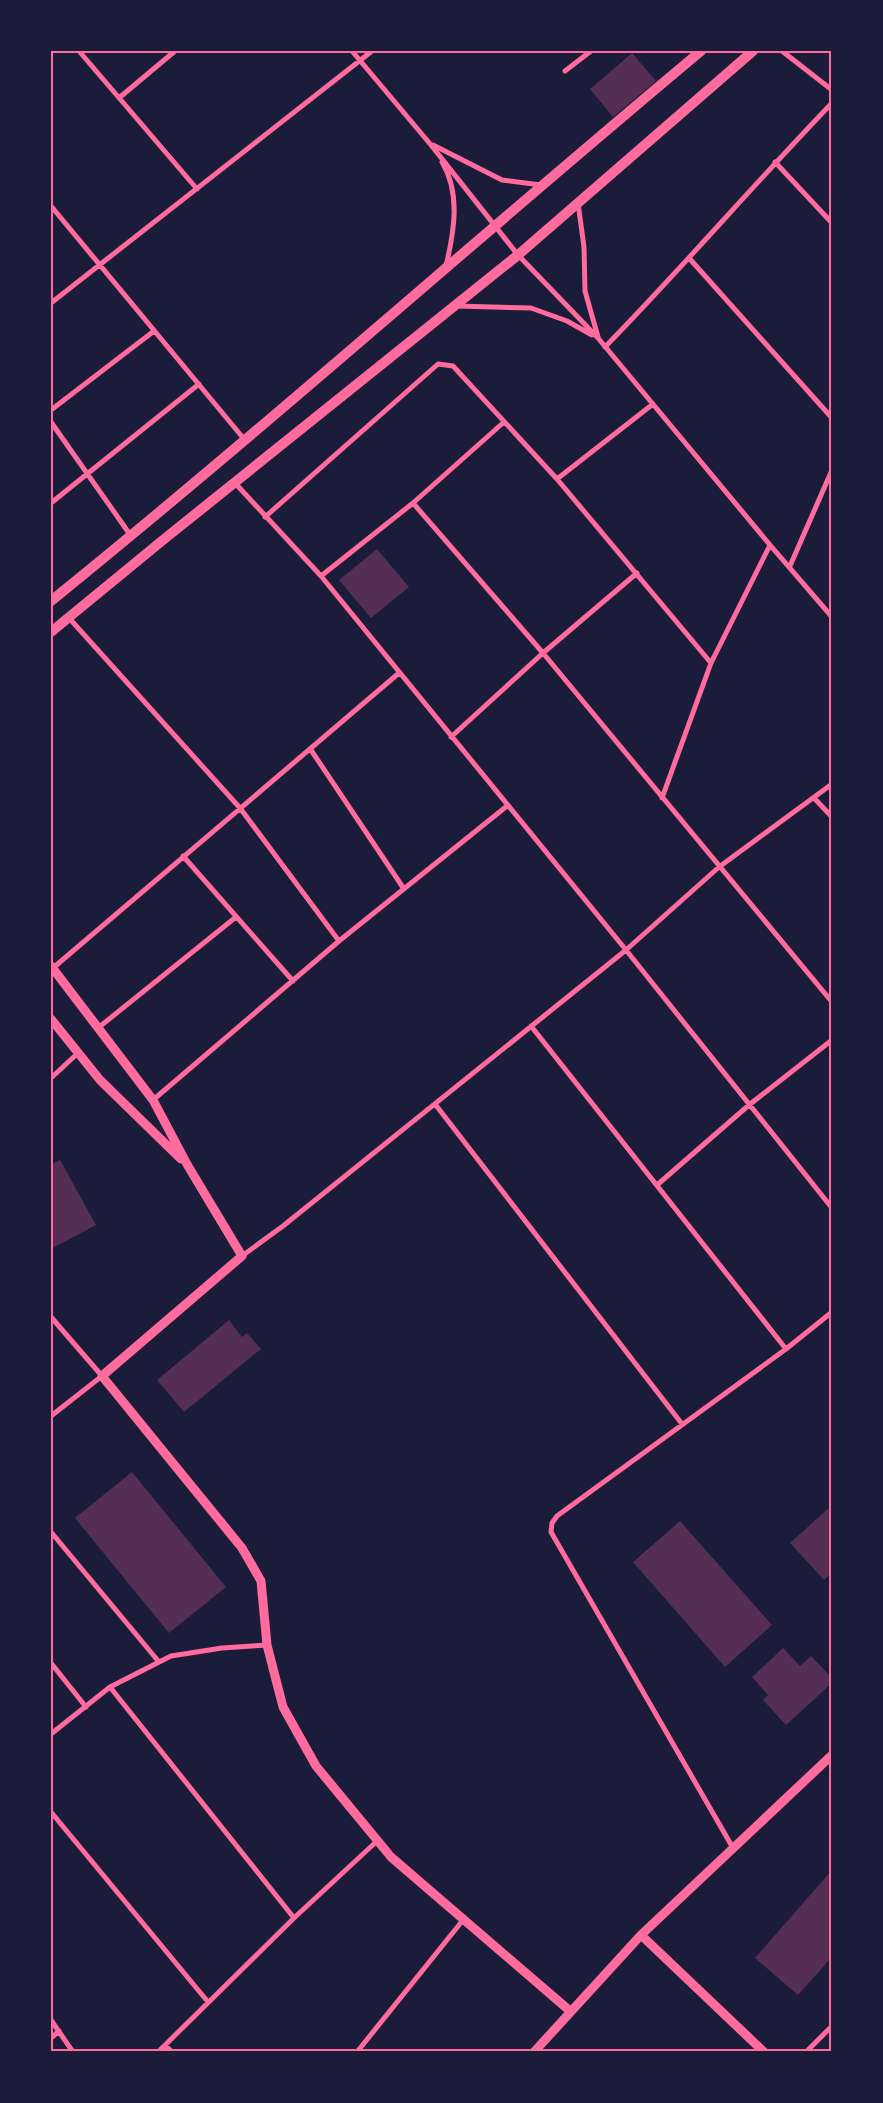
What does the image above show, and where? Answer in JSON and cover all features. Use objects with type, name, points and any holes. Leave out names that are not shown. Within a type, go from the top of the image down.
[{"type":"main road","points":[[51,600],[131,536],[541,185],[701,51]]},
{"type":"main road","points":[[51,632],[518,255],[753,51]]},
{"type":"street","points":[[79,51],[197,189]]},
{"type":"street","points":[[119,98],[175,51]]},
{"type":"street","points":[[352,51],[431,144],[518,255],[605,346],[832,617]]},
{"type":"street","points":[[51,303],[372,51]]},
{"type":"street","points":[[565,71],[591,51]]},
{"type":"street","points":[[782,51],[832,90]]},
{"type":"street","points":[[605,346],[832,103]]},
{"type":"street","points":[[431,144],[502,180],[541,185]]},
{"type":"street","points":[[431,144],[444,166],[454,197],[454,232],[446,266]]},
{"type":"street","points":[[775,162],[832,223]]},
{"type":"street","points":[[578,203],[584,248],[585,291],[598,338]]},
{"type":"street","points":[[51,206],[244,439]]},
{"type":"street","points":[[689,258],[832,418]]},
{"type":"street","points":[[456,306],[531,308],[567,321],[598,338]]},
{"type":"street","points":[[51,410],[154,331]]},
{"type":"street","points":[[266,517],[438,364],[453,366],[557,479],[638,573],[711,663]]},
{"type":"street","points":[[51,503],[199,384]]},
{"type":"street","points":[[557,479],[653,404]]},
{"type":"street","points":[[51,422],[131,536]]},
{"type":"street","points":[[321,576],[413,503],[504,422]]},
{"type":"street","points":[[790,566],[832,470]]},
{"type":"street","points":[[235,482],[321,576],[626,950],[832,1208]]},
{"type":"street","points":[[413,503],[543,653],[832,1002]]},
{"type":"street","points":[[662,798],[711,663],[770,545]]},
{"type":"street","points":[[451,737],[543,653],[638,573]]},
{"type":"street","points":[[69,618],[240,808],[340,941]]},
{"type":"street","points":[[242,1256],[188,1166],[152,1100],[52,967],[399,673]]},
{"type":"street","points":[[310,750],[404,890]]},
{"type":"street","points":[[51,1416],[102,1376],[242,1256],[283,1226],[626,950],[719,867],[832,784]]},
{"type":"street","points":[[814,798],[832,817]]},
{"type":"street","points":[[152,1100],[340,941],[507,806]]},
{"type":"street","points":[[183,856],[292,981]]},
{"type":"street","points":[[98,1028],[236,917]]},
{"type":"street","points":[[51,1019],[100,1080],[188,1166]]},
{"type":"street","points":[[531,1026],[786,1349]]},
{"type":"street","points":[[657,1185],[749,1105],[832,1040]]},
{"type":"street","points":[[51,1078],[78,1053]]},
{"type":"street","points":[[435,1104],[682,1424]]},
{"type":"street","points":[[733,1848],[551,1532],[552,1523],[557,1516],[786,1349],[832,1312]]},
{"type":"street","points":[[51,1317],[102,1376],[242,1548],[261,1581],[267,1645],[283,1706],[316,1766],[391,1857],[570,2011]]},
{"type":"street","points":[[51,1532],[160,1662]]},
{"type":"street","points":[[51,1734],[110,1687],[171,1656],[222,1648],[267,1645]]},
{"type":"street","points":[[51,1663],[86,1706]]},
{"type":"street","points":[[110,1687],[294,1918]]},
{"type":"street","points":[[534,2052],[641,1935],[832,1755]]},
{"type":"street","points":[[51,1812],[208,2002]]},
{"type":"street","points":[[158,2052],[294,1918],[377,1841]]},
{"type":"street","points":[[357,2052],[463,1920]]},
{"type":"street","points":[[641,1935],[764,2052]]},
{"type":"street","points":[[51,2020],[73,2052]]},
{"type":"street","points":[[806,2052],[832,2026]]},
{"type":"street","points":[[51,2038],[60,2031]]},
{"type":"street","points":[[165,2045],[172,2052]]},
{"type":"building","points":[[632,53],[656,81],[613,117],[590,89]]},
{"type":"building","points":[[377,549],[409,587],[371,618],[339,580]]},
{"type":"building","points":[[60,1160],[96,1225],[51,1249],[51,1165]]},
{"type":"building","points":[[229,1320],[242,1337],[247,1333],[261,1349],[184,1412],[157,1380]]},
{"type":"building","points":[[132,1472],[226,1587],[169,1633],[75,1518]]},
{"type":"building","points":[[832,1505],[832,1573],[824,1580],[790,1543]]},
{"type":"building","points":[[680,1521],[772,1625],[725,1667],[633,1562]]},
{"type":"building","points":[[783,1648],[800,1666],[811,1656],[832,1678],[832,1683],[786,1725],[763,1700],[768,1695],[752,1677]]},
{"type":"building","points":[[832,1870],[832,1957],[798,1995],[755,1958]]}]
